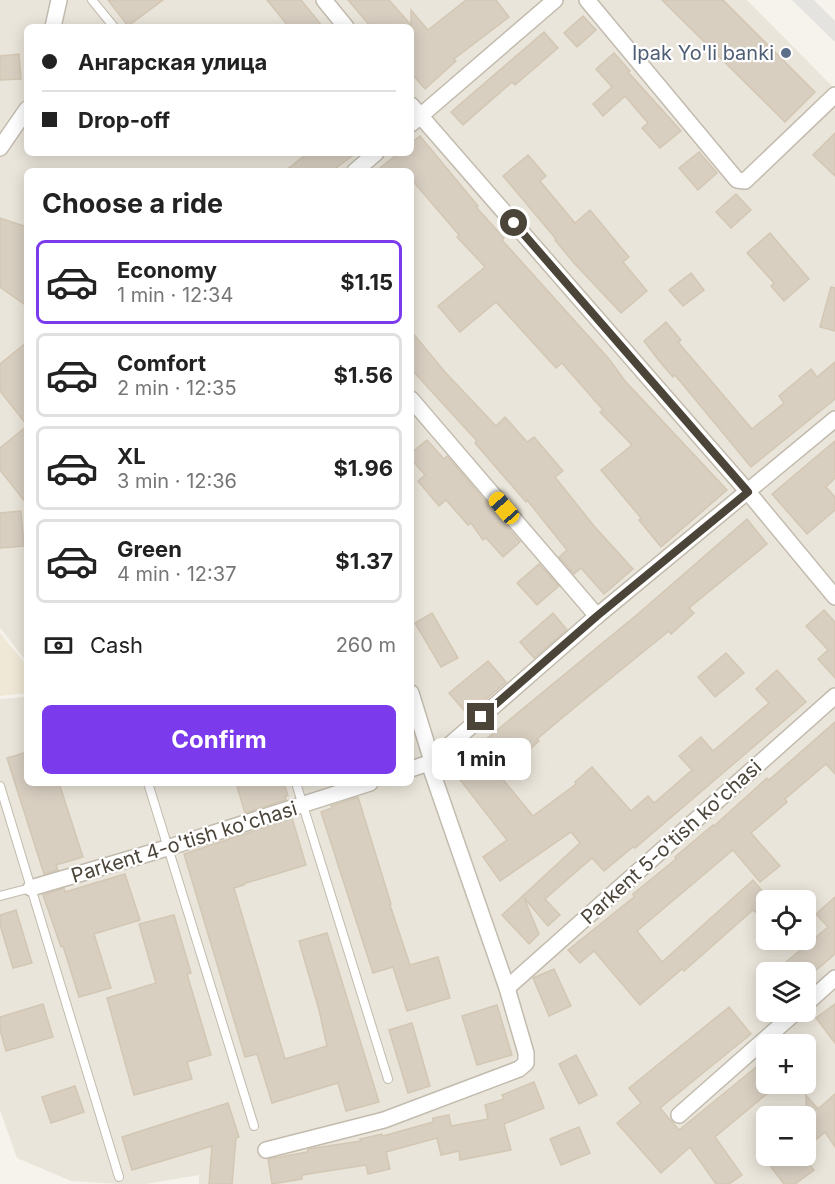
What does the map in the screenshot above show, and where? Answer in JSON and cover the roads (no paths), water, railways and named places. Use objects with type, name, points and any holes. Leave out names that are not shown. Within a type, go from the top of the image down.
[{"type":"street","points":[[54,24],[59,0]]},
{"type":"street","points":[[324,0],[344,24]]},
{"type":"street","points":[[555,0],[414,115],[748,492],[835,597]]},
{"type":"street","points":[[586,0],[737,180],[745,181],[835,95]]},
{"type":"street","points":[[0,148],[5,130],[24,112]]},
{"type":"street","points":[[358,168],[372,156]]},
{"type":"street","points":[[414,402],[597,616]]},
{"type":"street","points":[[414,768],[430,762],[597,616],[835,419]]},
{"type":"street","name":"Parkent 5-o'tish ko'chasi","points":[[507,988],[835,696]]},
{"type":"street","points":[[266,1150],[384,1120],[523,1067],[526,1063],[526,1053],[507,988],[430,762],[414,704]]},
{"type":"street","name":"Parkent 4-o'tish ko'chasi","points":[[31,888],[303,806],[361,786]]},
{"type":"street","points":[[816,995],[835,978]]},
{"type":"street","points":[[679,1115],[785,1022]]},
{"type":"lane","points":[[92,0],[112,24]]},
{"type":"lane","points":[[0,786],[118,1177]]},
{"type":"lane","points":[[149,786],[254,1126]]},
{"type":"lane","points":[[297,786],[388,1079]]},
{"type":"lane","points":[[0,896],[31,888]]},
{"type":"place","name":"Ipak Yo'li banki","points":[[786,53]]}]
